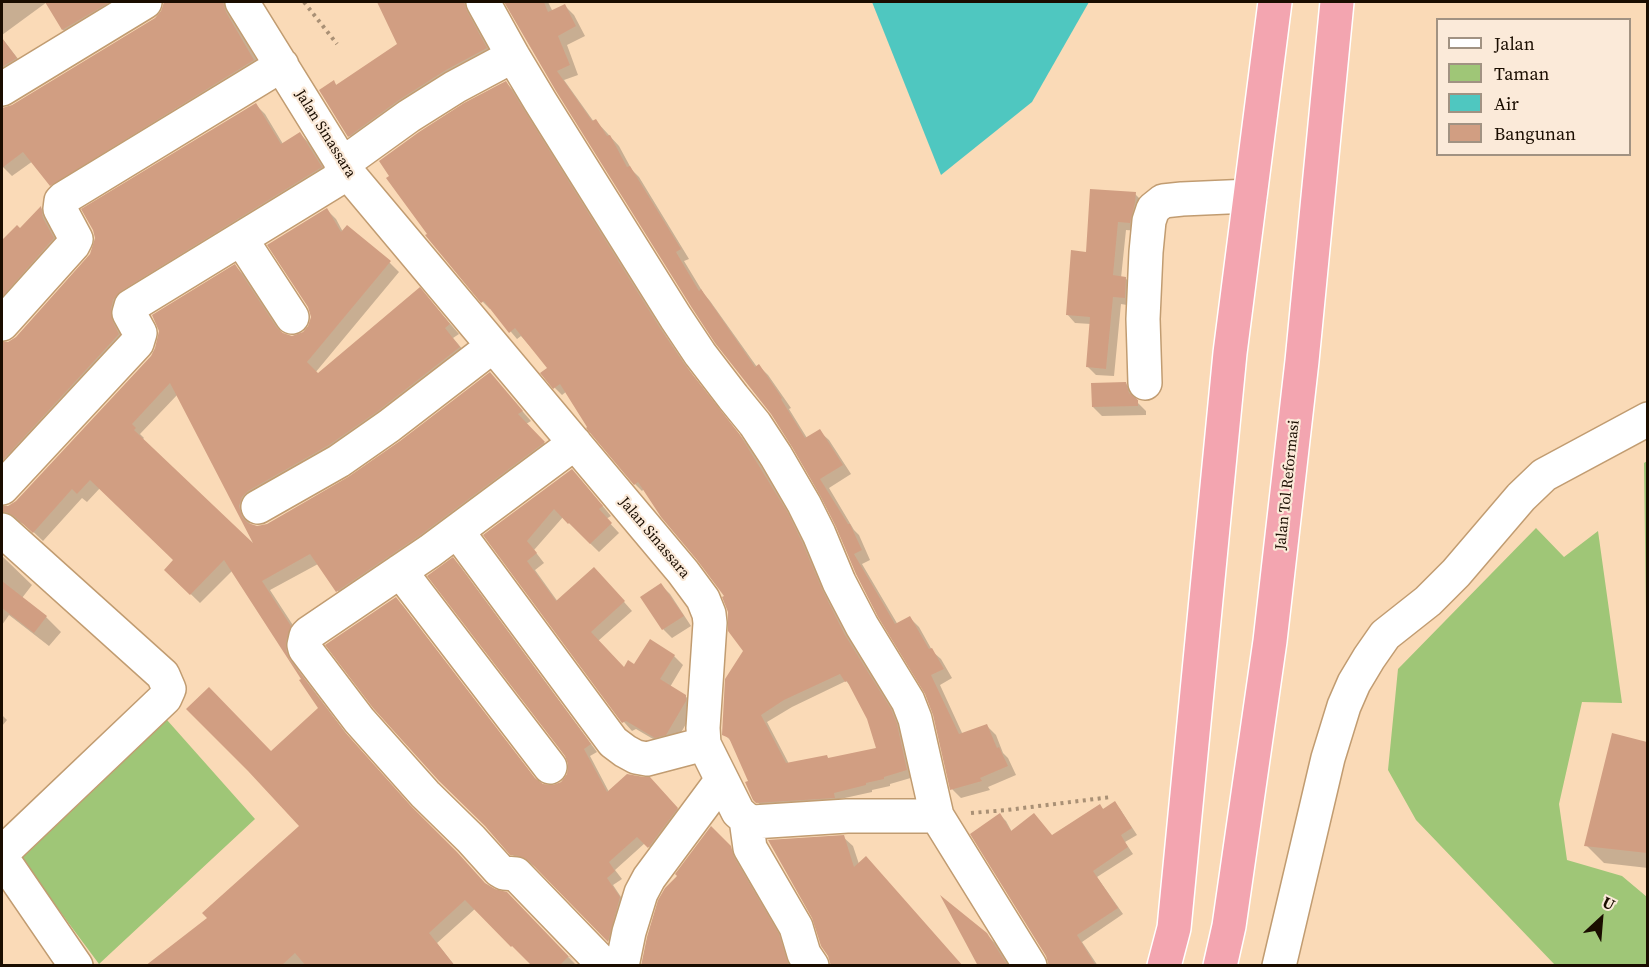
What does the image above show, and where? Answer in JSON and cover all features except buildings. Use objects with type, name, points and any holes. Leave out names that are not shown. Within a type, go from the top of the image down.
[{"type":"highway","points":[[1164,966],[1174,928],[1230,353],[1275,2]]},
{"type":"highway","name":"Jalan Tol Reformasi","points":[[1220,966],[1229,926],[1270,641],[1303,349],[1337,2]]},
{"type":"street","points":[[2,89],[145,2]]},
{"type":"street","name":"Jalan Sinassara","points":[[242,2],[345,169],[684,572],[703,599],[710,623],[704,744],[738,812],[746,819]]},
{"type":"street","points":[[483,2],[513,56],[676,318],[706,362],[754,423],[804,504],[862,626],[908,701],[915,719],[938,816],[1030,966]]},
{"type":"street","points":[[2,488],[137,343],[140,333],[129,313],[131,306],[241,239],[345,169],[410,116],[513,56]]},
{"type":"street","points":[[2,324],[75,242],[76,239],[60,209],[64,198],[282,65]]},
{"type":"street","points":[[1145,383],[1144,297],[1149,221],[1154,209],[1163,201],[1250,196]]},
{"type":"street","points":[[241,239],[292,316]]},
{"type":"street","points":[[258,507],[339,462],[493,346]]},
{"type":"street","points":[[1279,966],[1331,748],[1344,706],[1369,658],[1385,635],[1428,601],[1456,573],[1521,497],[1544,475],[1647,419]]},
{"type":"street","points":[[575,443],[457,531],[309,633],[304,641],[305,649],[358,720],[425,794],[499,870],[516,874],[605,966]]},
{"type":"street","points":[[2,530],[162,675],[169,689],[165,698],[2,853]]},
{"type":"street","points":[[457,531],[614,742],[636,757],[647,759],[704,744]]},
{"type":"street","points":[[400,571],[550,767]]},
{"type":"street","points":[[622,966],[629,932],[641,893],[649,878],[721,781]]},
{"type":"street","points":[[746,819],[753,822],[847,816],[938,816]]},
{"type":"street","points":[[746,819],[750,848],[796,927],[804,954],[812,966]]},
{"type":"street","points":[[2,858],[76,966]]},
{"type":"path","points":[[304,2],[337,44]]},
{"type":"path","points":[[938,816],[1111,797]]},
{"type":"green space","points":[[1647,461],[1647,618],[1644,463]]},
{"type":"green space","points":[[1536,528],[1564,557],[1598,531],[1622,703],[1582,702],[1559,804],[1567,860],[1622,876],[1647,897],[1647,965],[1555,965],[1416,820],[1388,770],[1398,669]]},
{"type":"green space","points":[[167,720],[255,819],[99,964],[21,859]]},
{"type":"water","points":[[872,2],[1089,2],[1032,102],[941,175]]}]
